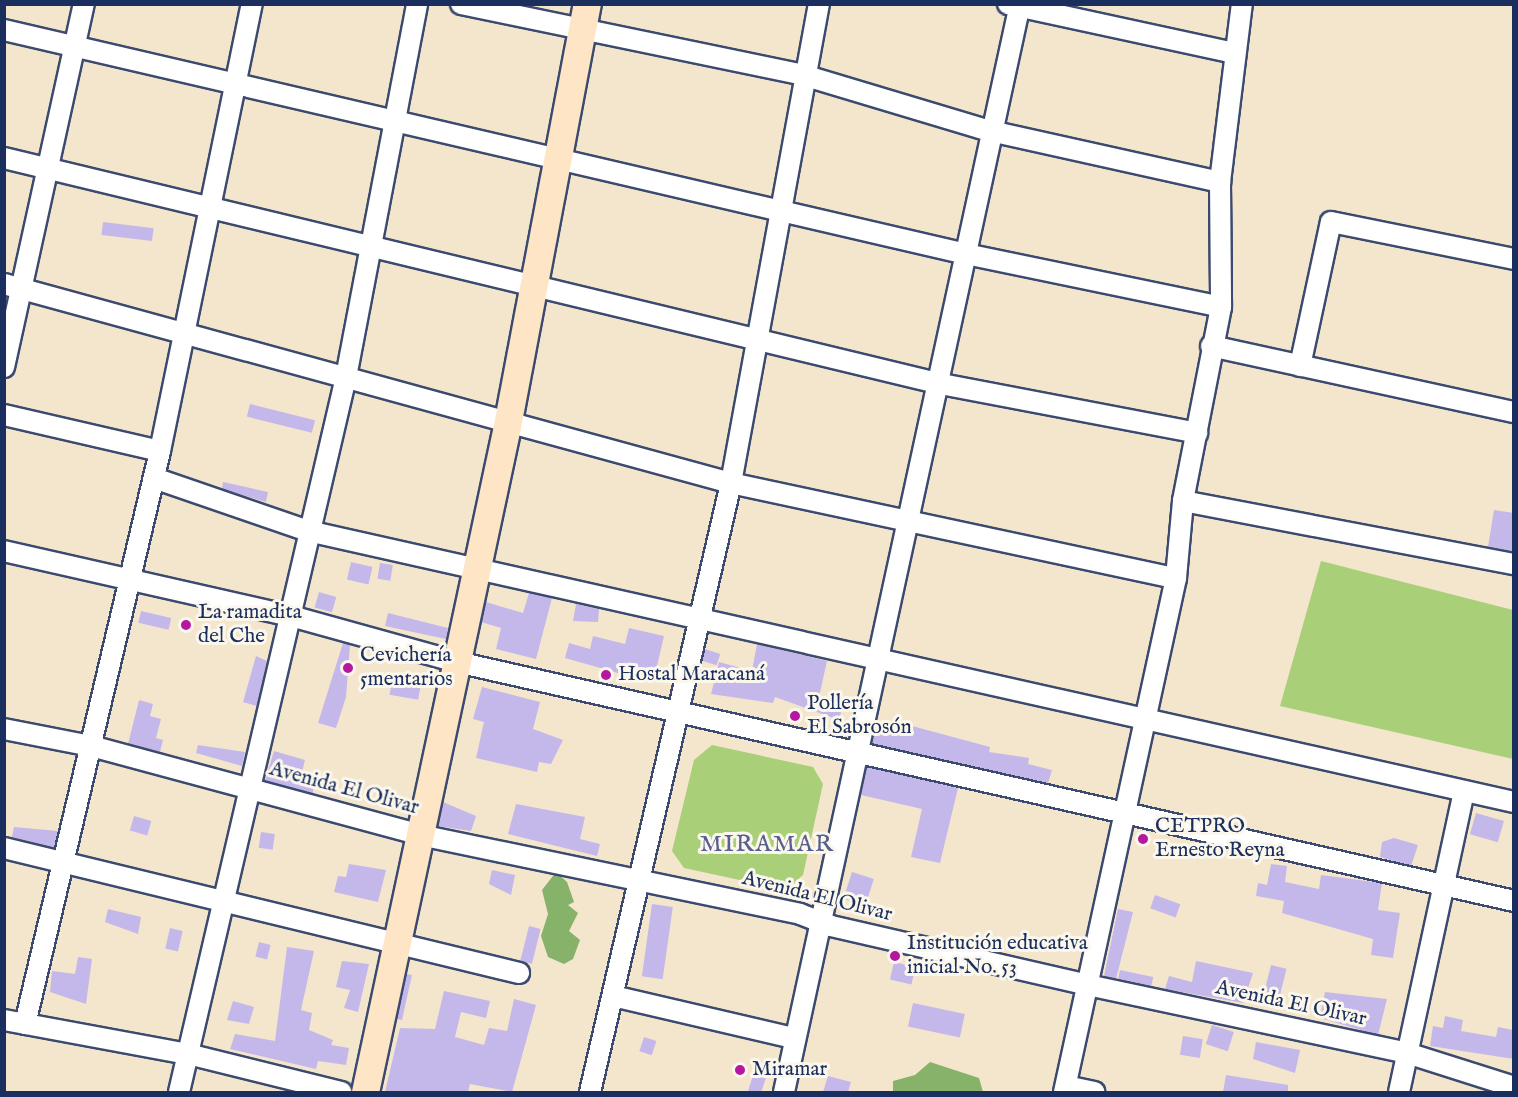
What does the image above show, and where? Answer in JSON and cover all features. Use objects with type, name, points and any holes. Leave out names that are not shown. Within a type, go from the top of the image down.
[{"type":"street","points":[[4,368],[14,286],[49,169],[84,4]]},
{"type":"street","points":[[25,1024],[154,478],[234,82],[252,4]]},
{"type":"street","points":[[179,1092],[291,616],[308,531],[346,377],[417,4]]},
{"type":"street","points":[[461,4],[584,17],[803,75],[990,132],[1220,182]]},
{"type":"street","points":[[590,1092],[641,881],[730,483],[803,75],[819,4]]},
{"type":"street","points":[[1094,1092],[1065,1089],[1148,719],[1176,578],[1183,501],[1211,346],[1221,307],[1220,182],[1234,53],[1242,4]]},
{"type":"street","points":[[784,1092],[856,752],[941,384],[1016,6],[1234,53]]},
{"type":"street","points":[[365,1092],[507,426],[531,285],[584,17]]},
{"type":"street","points":[[4,30],[556,155],[966,254],[1221,307]]},
{"type":"street","points":[[4,158],[371,249],[531,285],[941,384],[1197,433]]},
{"type":"street","points":[[1300,366],[1331,222],[1514,259]]},
{"type":"street","points":[[14,286],[346,377],[507,426],[730,483],[909,523],[1176,578]]},
{"type":"street","points":[[1211,346],[1514,412]]},
{"type":"street","points":[[4,415],[160,451]]},
{"type":"street","points":[[154,478],[308,531],[477,566],[877,660],[1514,802]]},
{"type":"street","points":[[1183,501],[1514,564]]},
{"type":"street","points":[[4,551],[130,584],[291,616],[457,662],[678,709],[1126,815],[1444,882],[1514,901]]},
{"type":"street","name":"Avenida El Olivar","points":[[4,729],[91,746],[420,835],[641,881],[1088,985],[1407,1053],[1514,1087]]},
{"type":"street","points":[[1399,1092],[1464,791]]},
{"type":"street","points":[[4,848],[519,973]]},
{"type":"street","points":[[613,996],[794,1038]]},
{"type":"street","points":[[4,1020],[188,1054],[341,1092]]},
{"type":"green space","points":[[1321,561],[1513,610],[1513,759],[1280,706]]},
{"type":"green space","points":[[712,745],[813,767],[823,784],[803,875],[786,890],[684,868],[672,851],[694,760]]},
{"type":"green space","points":[[556,872],[567,882],[574,902],[568,905],[578,913],[569,931],[580,940],[573,959],[564,964],[548,957],[541,936],[548,914],[542,890]]},
{"type":"green space","points":[[930,1062],[979,1078],[983,1092],[893,1092],[893,1081],[915,1075]]},
{"type":"building","points":[[103,222],[154,228],[152,241],[101,235]]},
{"type":"building","points":[[250,404],[315,420],[312,433],[247,417]]},
{"type":"building","points":[[223,482],[268,492],[266,502],[222,489]]},
{"type":"building","points":[[1494,510],[1514,513],[1514,552],[1488,547]]},
{"type":"building","points":[[351,562],[372,567],[368,584],[347,580]]},
{"type":"building","points":[[380,563],[393,565],[390,581],[377,579]]},
{"type":"building","points":[[319,592],[336,597],[332,612],[315,607]]},
{"type":"building","points":[[529,593],[552,598],[536,659],[496,649],[501,628],[481,622],[486,602],[523,613]]},
{"type":"building","points":[[576,604],[599,609],[598,622],[573,621]]},
{"type":"building","points":[[141,611],[171,618],[169,630],[138,623]]},
{"type":"building","points":[[388,613],[448,628],[446,639],[385,626]]},
{"type":"building","points":[[629,628],[664,636],[653,683],[565,658],[569,643],[590,649],[593,636],[625,644]]},
{"type":"building","points":[[343,643],[350,645],[346,697],[336,728],[318,723]]},
{"type":"building","points":[[757,644],[827,661],[819,697],[843,704],[839,720],[775,697],[773,703],[711,694],[719,662],[752,671]]},
{"type":"building","points":[[705,649],[720,654],[717,665],[701,660]]},
{"type":"building","points":[[256,656],[267,661],[257,706],[243,702]]},
{"type":"building","points":[[392,681],[421,686],[418,700],[390,695]]},
{"type":"building","points":[[482,687],[540,702],[533,729],[563,740],[551,764],[539,762],[537,772],[476,758],[484,722],[473,719]]},
{"type":"building","points":[[139,700],[153,704],[150,716],[161,719],[156,738],[163,740],[160,752],[128,744]]},
{"type":"building","points":[[912,726],[990,747],[989,752],[1029,758],[1028,764],[1052,770],[1048,783],[872,744],[875,728],[910,736]]},
{"type":"building","points":[[198,745],[245,752],[242,766],[196,753]]},
{"type":"building","points":[[274,751],[305,760],[301,776],[314,780],[313,794],[265,781]]},
{"type":"building","points":[[867,767],[958,788],[940,863],[911,857],[922,809],[861,795]]},
{"type":"building","points":[[443,802],[476,816],[471,831],[438,826]]},
{"type":"building","points":[[516,804],[585,817],[580,839],[600,844],[597,856],[508,834]]},
{"type":"building","points":[[1476,813],[1504,821],[1498,842],[1470,834]]},
{"type":"building","points":[[134,816],[151,821],[147,835],[130,830]]},
{"type":"building","points":[[14,827],[58,831],[54,848],[12,837]]},
{"type":"building","points":[[261,832],[275,834],[273,850],[259,848]]},
{"type":"building","points":[[1394,838],[1418,845],[1411,866],[1380,857],[1382,842]]},
{"type":"building","points":[[349,864],[386,870],[378,902],[334,892],[338,876],[346,877]]},
{"type":"building","points":[[1271,864],[1287,866],[1285,882],[1319,889],[1321,875],[1382,883],[1378,910],[1400,913],[1393,958],[1371,955],[1373,939],[1282,913],[1284,901],[1256,896],[1258,883],[1267,885]]},
{"type":"building","points":[[492,870],[515,875],[511,895],[489,884]]},
{"type":"building","points":[[852,872],[874,879],[865,906],[843,899]]},
{"type":"building","points":[[1155,895],[1180,904],[1176,917],[1150,908]]},
{"type":"building","points":[[652,904],[673,907],[663,979],[642,976]]},
{"type":"building","points":[[108,909],[141,917],[138,934],[105,922]]},
{"type":"building","points":[[1118,909],[1133,912],[1116,979],[1104,976]]},
{"type":"building","points":[[529,926],[541,929],[532,964],[520,961]]},
{"type":"building","points":[[170,928],[183,931],[178,951],[165,948]]},
{"type":"building","points":[[259,942],[271,945],[267,959],[255,957]]},
{"type":"building","points":[[287,947],[314,951],[301,1010],[312,1013],[309,1030],[333,1040],[331,1045],[349,1048],[346,1065],[318,1061],[316,1069],[230,1049],[235,1034],[275,1041]]},
{"type":"building","points":[[78,957],[92,959],[86,1004],[50,992],[52,971],[75,974]]},
{"type":"building","points":[[342,961],[369,964],[358,1012],[344,1008],[350,990],[336,987]]},
{"type":"building","points":[[1196,961],[1253,973],[1243,1003],[1165,989],[1169,976],[1192,982]]},
{"type":"building","points":[[894,962],[915,967],[911,984],[890,980]]},
{"type":"building","points":[[1271,965],[1287,969],[1277,1008],[1261,1004]]},
{"type":"building","points":[[1120,970],[1153,977],[1151,986],[1118,979]]},
{"type":"building","points":[[406,974],[412,975],[402,1020],[397,1019]]},
{"type":"building","points":[[444,991],[490,1001],[486,1018],[461,1012],[455,1037],[484,1045],[489,1028],[507,1031],[514,999],[536,1005],[512,1092],[470,1084],[468,1092],[385,1092],[400,1028],[435,1029]]},
{"type":"building","points":[[1325,992],[1387,999],[1378,1035],[1320,1018]]},
{"type":"building","points":[[233,1001],[254,1007],[249,1024],[227,1020]]},
{"type":"building","points":[[913,1003],[965,1014],[960,1037],[908,1026]]},
{"type":"building","points":[[1445,1016],[1463,1020],[1461,1031],[1496,1037],[1498,1027],[1513,1030],[1514,1059],[1430,1046],[1433,1026],[1443,1028]]},
{"type":"building","points":[[1212,1025],[1234,1032],[1228,1051],[1206,1044]]},
{"type":"building","points":[[1183,1036],[1203,1039],[1200,1058],[1180,1055]]},
{"type":"building","points":[[644,1037],[656,1041],[652,1055],[639,1051]]},
{"type":"building","points":[[1256,1042],[1300,1050],[1295,1073],[1253,1059]]},
{"type":"building","points":[[758,1060],[770,1064],[761,1092],[748,1091]]},
{"type":"building","points":[[1226,1075],[1288,1085],[1288,1092],[1223,1092]]},
{"type":"building","points":[[828,1076],[851,1082],[848,1092],[823,1092]]},
{"type":"place","name":"La ramadita del Che","points":[[186,625]]},
{"type":"place","name":"Cevichería 5mentarios","points":[[348,668]]},
{"type":"place","name":"Hostal Maracaná","points":[[606,675]]},
{"type":"place","name":"Pollería El Sabrosón","points":[[795,716]]},
{"type":"place","name":"CETPRO Ernesto Reyna","points":[[1143,839]]},
{"type":"place","name":"Institución educativa inicial No. 53","points":[[895,956]]},
{"type":"place","name":"Miramar","points":[[740,1070]]},
{"type":"district","name":"MIRAMAR","points":[[767,845]]}]
